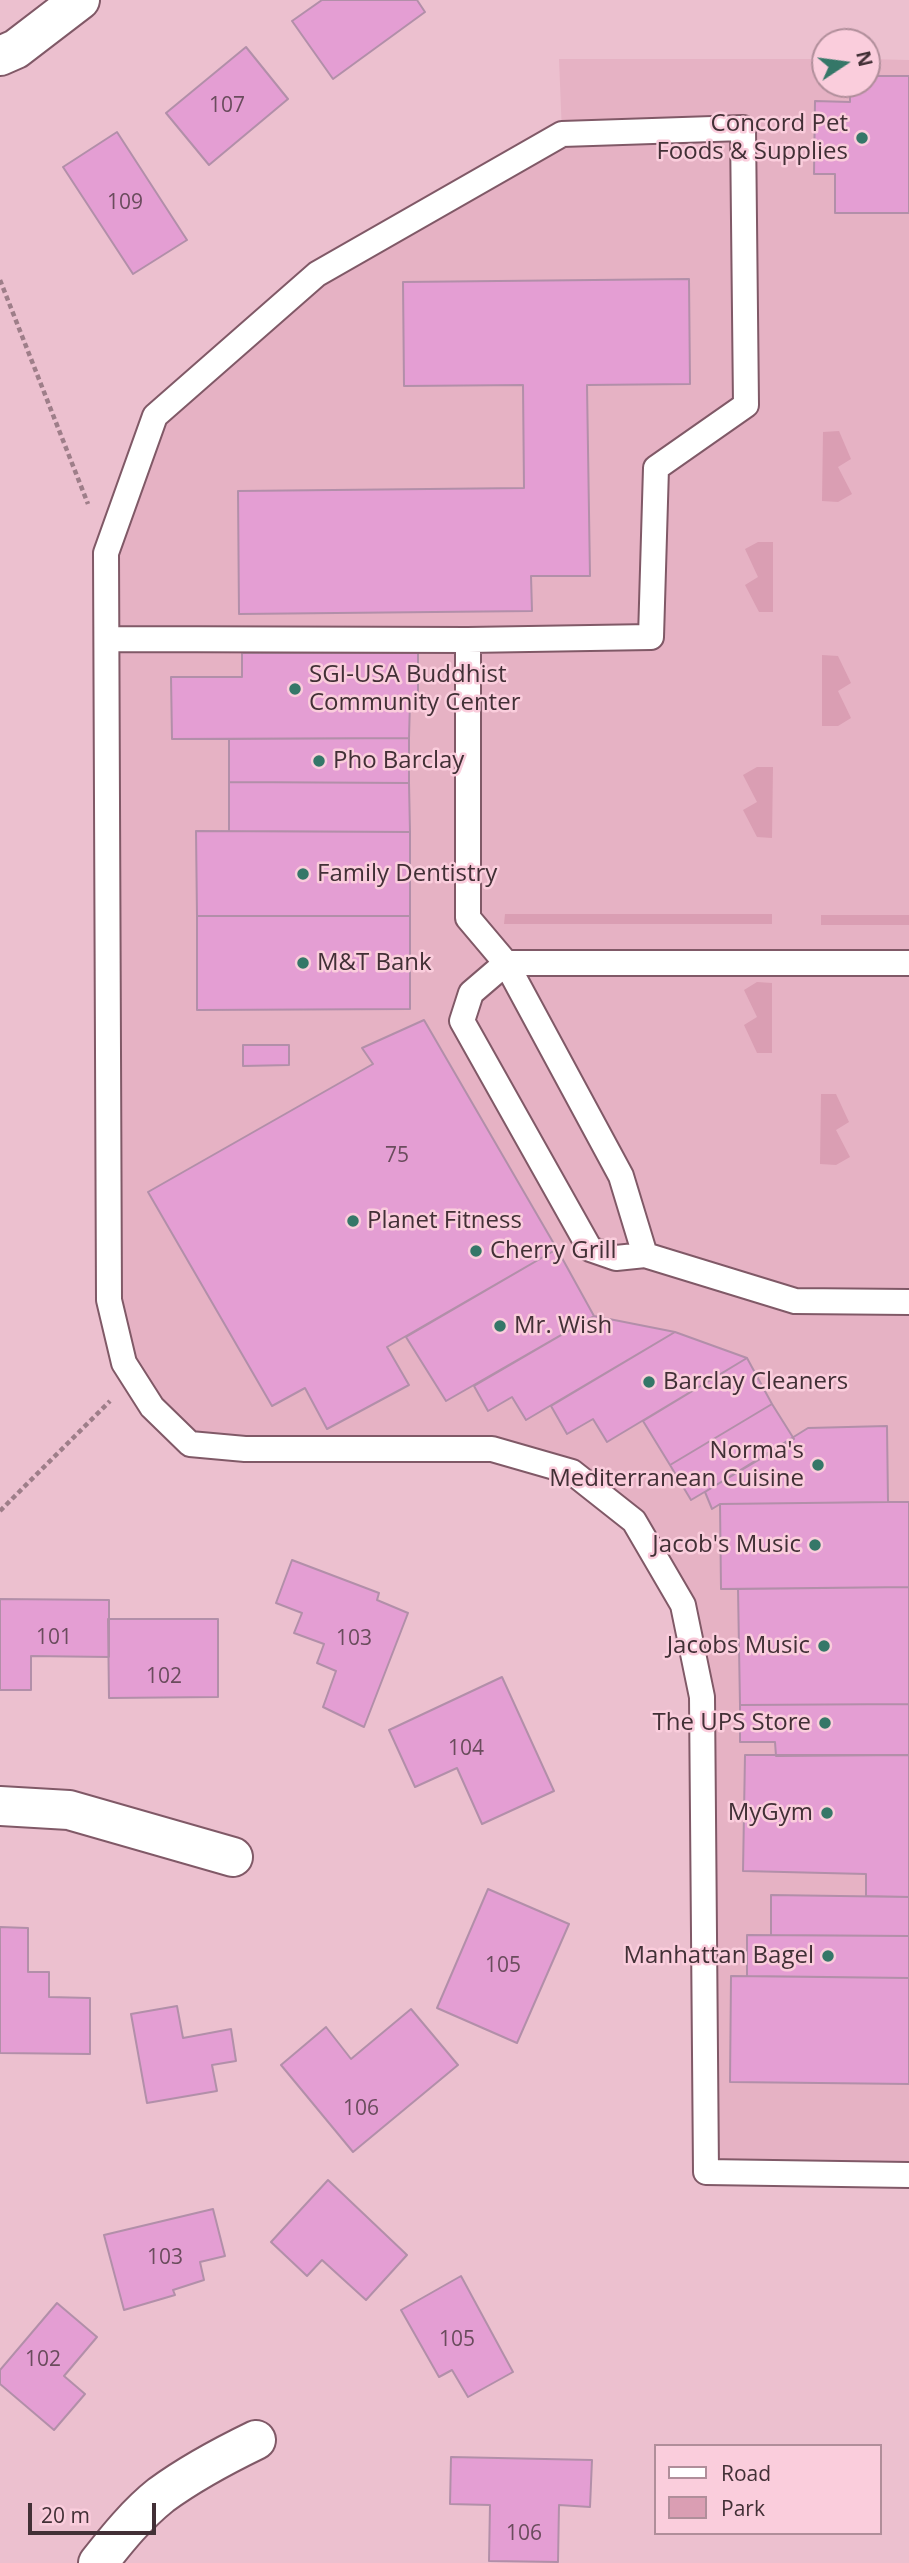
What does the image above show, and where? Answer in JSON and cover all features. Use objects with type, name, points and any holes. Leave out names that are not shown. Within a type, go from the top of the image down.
[{"type":"street","points":[[0,56],[16,49],[80,0]]},
{"type":"street","points":[[0,1806],[69,1810],[233,1857]]},
{"type":"street","points":[[98,2563],[123,2532],[159,2497],[200,2469],[256,2440]]},
{"type":"lane","points":[[107,639],[468,640],[651,637],[656,468],[746,405],[743,128],[562,134],[317,274],[155,416],[106,553],[109,1300],[124,1363],[152,1407],[190,1444],[245,1449],[492,1449],[572,1472],[634,1521],[683,1605],[702,1697],[706,2172],[909,2175]]},
{"type":"lane","points":[[468,640],[468,919],[506,964],[621,1176],[645,1255]]},
{"type":"lane","points":[[909,963],[506,964],[471,993],[462,1021],[590,1249],[616,1258],[645,1255],[795,1301],[909,1302]]},
{"type":"path","points":[[0,280],[106,553]]},
{"type":"path","points":[[0,1511],[133,1378]]},
{"type":"shaded area","points":[[559,59],[811,59],[811,98],[881,98],[881,59],[909,60],[909,2175],[706,2172],[702,1697],[683,1605],[634,1521],[572,1472],[492,1449],[190,1444],[152,1407],[109,1300],[106,553],[155,416],[317,274],[562,134]]},
{"type":"green space","points":[[839,431],[851,459],[838,467],[852,494],[838,502],[822,501],[823,432]]},
{"type":"green space","points":[[758,542],[773,542],[773,612],[759,612],[745,585],[758,577],[745,549]]},
{"type":"green space","points":[[822,655],[838,656],[851,683],[838,691],[851,718],[838,726],[822,726]]},
{"type":"green space","points":[[757,767],[773,767],[772,838],[757,837],[743,810],[757,802],[743,775]]},
{"type":"green space","points":[[505,914],[772,914],[772,924],[504,924]]},
{"type":"green space","points":[[821,915],[909,915],[909,925],[821,925]]},
{"type":"green space","points":[[757,982],[772,983],[772,1053],[757,1053],[744,1025],[757,1017],[744,990]]},
{"type":"green space","points":[[821,1094],[836,1094],[849,1122],[836,1130],[850,1157],[836,1165],[820,1164]]},
{"type":"building","points":[[322,0],[417,0],[425,12],[333,79],[292,21]]},
{"type":"building","points":[[246,47],[288,99],[209,165],[166,113]]},
{"type":"building","name":"Concord Pet Foods & Supplies","points":[[881,76],[909,76],[909,213],[835,213],[835,174],[814,174],[815,101],[850,102],[850,98],[881,98]]},
{"type":"building","points":[[117,132],[187,240],[133,274],[63,167]]},
{"type":"building","points":[[689,279],[690,384],[587,385],[590,576],[531,576],[532,611],[239,614],[238,491],[524,488],[523,385],[404,386],[403,282]]},
{"type":"building","name":"SGI-USA Buddhist Community Center","points":[[242,653],[418,653],[418,701],[410,701],[409,738],[172,739],[171,677],[242,677]]},
{"type":"building","name":"Pho Barclay","points":[[409,738],[409,783],[229,782],[229,739]]},
{"type":"building","points":[[229,782],[409,783],[410,832],[229,831]]},
{"type":"building","name":"Family Dentistry","points":[[196,831],[410,832],[410,916],[197,916]]},
{"type":"building","name":"M&T Bank","points":[[197,916],[410,916],[410,1009],[197,1010]]},
{"type":"building","name":"Planet Fitness","points":[[424,1020],[557,1249],[387,1347],[409,1385],[327,1429],[305,1388],[272,1406],[148,1192],[373,1064],[362,1048]]},
{"type":"building","points":[[243,1045],[289,1045],[289,1065],[243,1066]]},
{"type":"building","name":"Mr. Wish","points":[[557,1249],[594,1316],[446,1401],[406,1337]]},
{"type":"building","points":[[594,1316],[675,1332],[526,1420],[512,1397],[488,1411],[474,1386]]},
{"type":"building","name":"Barclay Cleaners","points":[[675,1332],[747,1358],[607,1442],[593,1419],[567,1434],[551,1406]]},
{"type":"building","points":[[747,1358],[772,1404],[670,1465],[643,1421]]},
{"type":"building","points":[[772,1404],[794,1439],[691,1500],[670,1465]]},
{"type":"building","name":"Norma's Mediterranean Cuisine","points":[[887,1426],[888,1502],[720,1504],[712,1509],[705,1492],[808,1428]]},
{"type":"building","name":"Jacob's Music","points":[[909,1502],[909,1587],[721,1589],[720,1504]]},
{"type":"building","points":[[292,1560],[379,1593],[377,1600],[408,1613],[364,1727],[323,1707],[336,1671],[317,1663],[324,1644],[294,1633],[302,1613],[276,1603]]},
{"type":"building","name":"Jacobs Music","points":[[909,1587],[909,1704],[740,1705],[738,1589]]},
{"type":"building","points":[[0,1599],[109,1600],[109,1657],[31,1656],[31,1690],[0,1690]]},
{"type":"building","points":[[108,1619],[218,1619],[218,1697],[109,1698]]},
{"type":"building","points":[[502,1677],[554,1791],[482,1824],[457,1768],[415,1787],[389,1730]]},
{"type":"building","name":"The UPS Store","points":[[909,1704],[909,1755],[776,1756],[775,1742],[740,1742],[740,1705]]},
{"type":"building","name":"MyGym","points":[[745,1755],[909,1755],[909,1897],[866,1896],[866,1874],[743,1871]]},
{"type":"building","points":[[488,1889],[569,1924],[517,2043],[437,2008]]},
{"type":"building","points":[[771,1895],[909,1897],[909,1936],[771,1935]]},
{"type":"building","points":[[0,1927],[28,1928],[28,1972],[49,1972],[49,1997],[90,1998],[90,2054],[0,2053]]},
{"type":"building","name":"Manhattan Bagel","points":[[747,1935],[909,1936],[909,1978],[747,1976]]},
{"type":"building","points":[[731,1976],[909,1978],[909,2084],[730,2082]]},
{"type":"building","points":[[177,2006],[183,2038],[231,2029],[236,2061],[212,2065],[217,2091],[147,2103],[131,2014]]},
{"type":"building","points":[[411,2009],[458,2065],[353,2152],[281,2065],[326,2027],[351,2059]]},
{"type":"building","points":[[328,2180],[407,2255],[366,2300],[322,2260],[307,2276],[271,2242]]},
{"type":"building","points":[[213,2209],[225,2256],[200,2262],[204,2280],[173,2290],[175,2295],[124,2310],[104,2235]]},
{"type":"building","points":[[461,2276],[513,2372],[468,2397],[452,2370],[439,2377],[401,2310]]},
{"type":"building","points":[[57,2303],[97,2337],[64,2376],[85,2394],[54,2430],[0,2384],[0,2370]]},
{"type":"building","points":[[451,2457],[592,2460],[590,2507],[559,2505],[558,2562],[489,2561],[490,2505],[450,2504]]},
{"type":"place","name":"Concord Pet Foods & Supplies","points":[[862,138]]},
{"type":"place","name":"SGI-USA Buddhist Community Center","points":[[295,689]]},
{"type":"place","name":"Pho Barclay","points":[[319,761]]},
{"type":"place","name":"Family Dentistry","points":[[303,874]]},
{"type":"place","name":"M&T Bank","points":[[303,963]]},
{"type":"place","name":"Planet Fitness","points":[[353,1221]]},
{"type":"place","name":"Cherry Grill","points":[[476,1251]]},
{"type":"place","name":"Mr. Wish","points":[[500,1326]]},
{"type":"place","name":"Barclay Cleaners","points":[[649,1382]]},
{"type":"place","name":"Norma's Mediterranean Cuisine","points":[[818,1465]]},
{"type":"place","name":"Jacob's Music","points":[[815,1545]]},
{"type":"place","name":"Jacobs Music","points":[[824,1646]]},
{"type":"place","name":"The UPS Store","points":[[825,1723]]},
{"type":"place","name":"MyGym","points":[[827,1813]]},
{"type":"place","name":"Manhattan Bagel","points":[[828,1956]]}]
